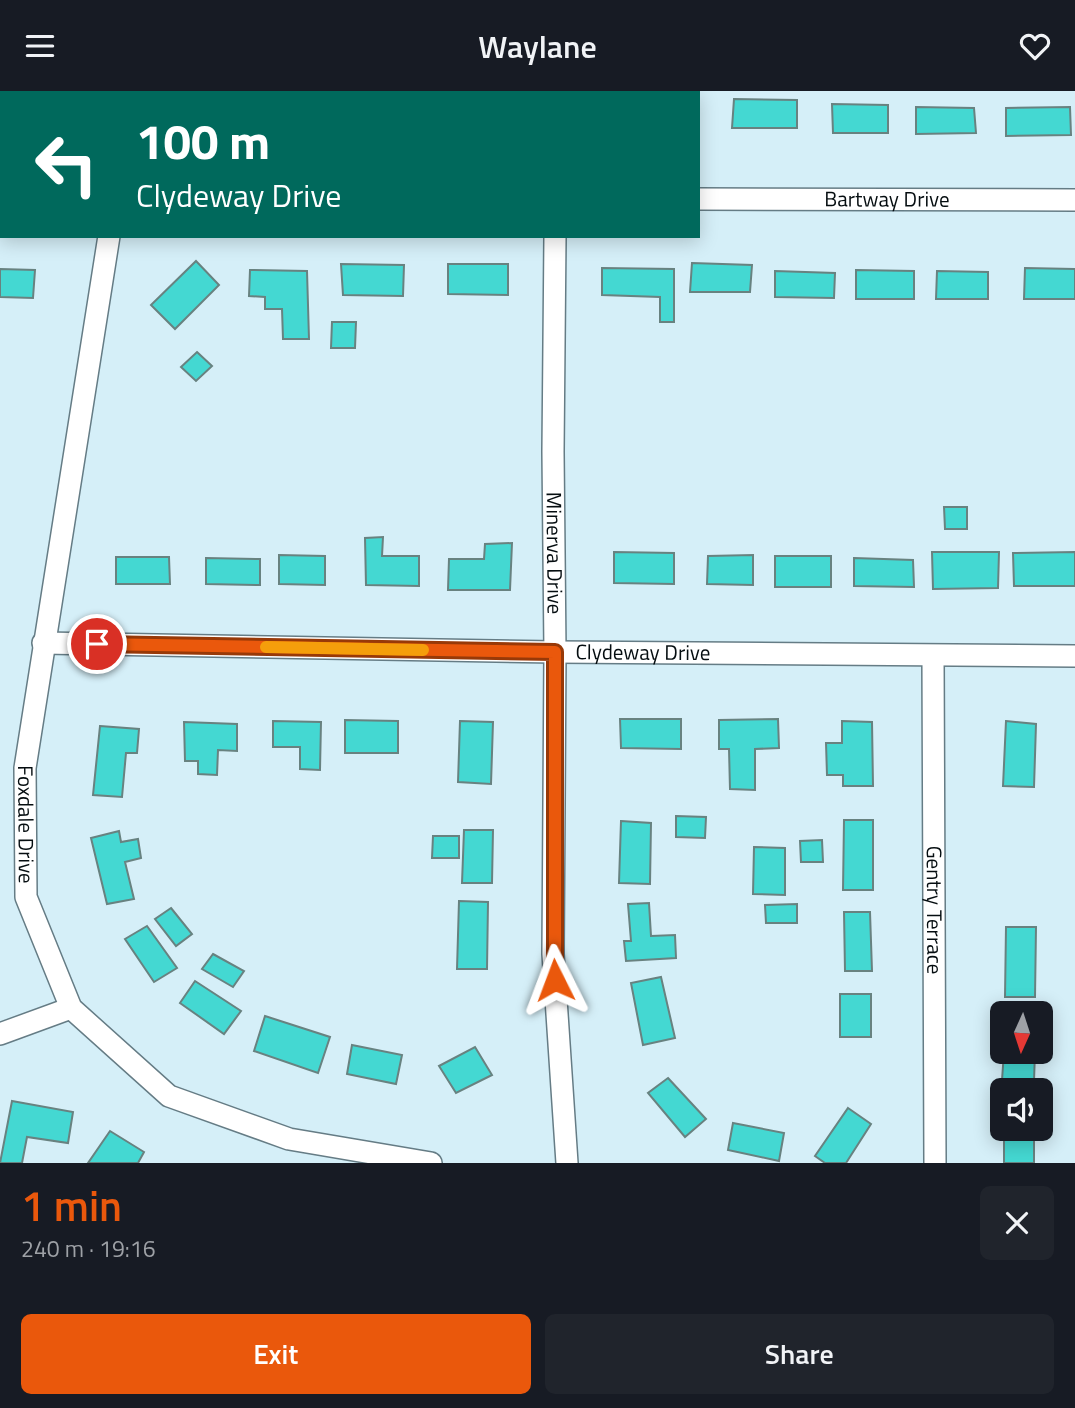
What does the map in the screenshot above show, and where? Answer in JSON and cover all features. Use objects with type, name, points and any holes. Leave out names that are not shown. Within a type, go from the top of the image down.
[{"type":"street","name":"Bartway Drive","points":[[700,199],[1075,200]]},
{"type":"street","name":"Foxdale Drive","points":[[109,238],[25,768],[26,897],[71,1008],[169,1096],[289,1139],[431,1163]]},
{"type":"street","name":"Minerva Drive","points":[[555,238],[553,954],[567,1163]]},
{"type":"street","name":"Clydeway Drive","points":[[43,643],[555,652],[1075,656]]},
{"type":"street","name":"Gentry Terrace","points":[[933,656],[935,1163]]},
{"type":"street","points":[[0,1034],[71,1008]]},
{"type":"building","points":[[734,99],[797,100],[797,128],[732,128]]},
{"type":"building","points":[[832,104],[888,105],[888,133],[833,133]]},
{"type":"building","points":[[916,107],[974,108],[976,133],[916,134]]},
{"type":"building","points":[[1070,107],[1071,135],[1006,136],[1006,108]]},
{"type":"building","points":[[196,261],[219,285],[175,329],[151,305]]},
{"type":"building","points":[[692,263],[752,265],[750,292],[690,292]]},
{"type":"building","points":[[341,264],[404,265],[403,296],[343,295]]},
{"type":"building","points":[[448,264],[508,264],[508,295],[448,294]]},
{"type":"building","points":[[602,268],[674,269],[674,322],[660,322],[660,297],[602,295]]},
{"type":"building","points":[[1025,268],[1075,269],[1075,299],[1024,299]]},
{"type":"building","points":[[0,269],[35,270],[33,298],[0,297]]},
{"type":"building","points":[[250,270],[307,271],[309,339],[283,339],[282,309],[265,309],[265,297],[249,296]]},
{"type":"building","points":[[856,270],[914,271],[914,299],[856,299]]},
{"type":"building","points":[[775,271],[835,273],[834,298],[775,297]]},
{"type":"building","points":[[937,271],[988,272],[988,299],[936,299]]},
{"type":"building","points":[[332,322],[356,322],[355,348],[331,348]]},
{"type":"building","points":[[197,352],[212,366],[196,381],[181,367]]},
{"type":"building","points":[[944,507],[967,507],[967,529],[945,529]]},
{"type":"building","points":[[383,537],[382,556],[419,556],[419,586],[366,585],[365,538]]},
{"type":"building","points":[[512,543],[510,590],[448,590],[449,559],[484,559],[485,544]]},
{"type":"building","points":[[614,552],[674,553],[674,584],[614,583]]},
{"type":"building","points":[[932,552],[999,552],[998,588],[933,589]]},
{"type":"building","points":[[1075,552],[1075,586],[1014,586],[1013,553]]},
{"type":"building","points":[[279,555],[325,556],[325,585],[279,584]]},
{"type":"building","points":[[753,555],[753,585],[707,584],[708,556]]},
{"type":"building","points":[[775,556],[831,556],[831,587],[775,587]]},
{"type":"building","points":[[116,557],[169,557],[170,584],[116,584]]},
{"type":"building","points":[[206,558],[260,559],[260,585],[206,584]]},
{"type":"building","points":[[854,558],[913,560],[914,587],[854,586]]},
{"type":"building","points":[[620,719],[681,719],[681,749],[621,748]]},
{"type":"building","points":[[778,719],[779,748],[755,749],[755,790],[730,789],[729,749],[719,749],[719,720]]},
{"type":"building","points":[[345,720],[398,721],[398,753],[345,753]]},
{"type":"building","points":[[273,721],[321,722],[320,770],[300,769],[300,747],[273,747]]},
{"type":"building","points":[[460,721],[493,722],[491,784],[458,782]]},
{"type":"building","points":[[842,721],[872,722],[873,786],[843,786],[843,775],[827,775],[826,743],[842,743]]},
{"type":"building","points":[[1006,721],[1036,724],[1034,787],[1003,786]]},
{"type":"building","points":[[184,722],[237,724],[237,751],[218,750],[217,775],[198,774],[198,761],[185,761]]},
{"type":"building","points":[[100,726],[139,729],[137,753],[126,753],[122,797],[93,795]]},
{"type":"building","points":[[676,816],[706,817],[705,838],[676,837]]},
{"type":"building","points":[[844,820],[873,820],[873,890],[843,890]]},
{"type":"building","points":[[621,821],[651,823],[650,884],[619,883]]},
{"type":"building","points":[[464,830],[493,830],[492,883],[462,883]]},
{"type":"building","points":[[119,831],[121,842],[138,839],[141,858],[125,862],[134,899],[107,904],[91,838]]},
{"type":"building","points":[[433,836],[459,836],[459,858],[432,858]]},
{"type":"building","points":[[822,840],[823,862],[801,862],[800,841]]},
{"type":"building","points":[[754,847],[785,848],[785,895],[753,894]]},
{"type":"building","points":[[459,901],[488,902],[487,969],[457,969]]},
{"type":"building","points":[[649,903],[651,936],[675,935],[676,958],[626,961],[624,941],[631,941],[628,904]]},
{"type":"building","points":[[797,904],[797,923],[766,923],[765,905]]},
{"type":"building","points":[[171,908],[192,934],[176,946],[155,919]]},
{"type":"building","points":[[844,912],[870,912],[872,971],[845,971]]},
{"type":"building","points":[[147,926],[177,968],[154,982],[125,939]]},
{"type":"building","points":[[1006,927],[1036,927],[1035,997],[1005,997]]},
{"type":"building","points":[[213,954],[244,971],[233,987],[202,969]]},
{"type":"building","points":[[661,977],[675,1038],[643,1045],[631,983]]},
{"type":"building","points":[[195,981],[241,1011],[224,1034],[180,1003]]},
{"type":"building","points":[[840,994],[871,994],[871,1037],[840,1037]]},
{"type":"building","points":[[265,1016],[330,1037],[318,1073],[254,1051]]},
{"type":"building","points":[[352,1045],[402,1055],[396,1084],[347,1074]]},
{"type":"building","points":[[475,1047],[492,1075],[456,1093],[439,1066]]},
{"type":"building","points":[[1003,1064],[1035,1064],[1034,1078],[1002,1078]]},
{"type":"building","points":[[668,1078],[706,1119],[685,1137],[648,1093]]},
{"type":"building","points":[[12,1101],[73,1112],[68,1143],[27,1137],[22,1163],[0,1163]]},
{"type":"building","points":[[848,1108],[871,1124],[846,1163],[825,1163],[815,1156]]},
{"type":"building","points":[[733,1123],[784,1133],[779,1161],[728,1150]]},
{"type":"building","points":[[110,1131],[144,1152],[138,1163],[88,1163]]},
{"type":"building","points":[[1004,1141],[1034,1141],[1034,1163],[1004,1163]]},
{"type":"slow traffic","points":[[266,647],[423,650]]},
{"type":"route","points":[[97,644],[555,652],[555,980]]}]
